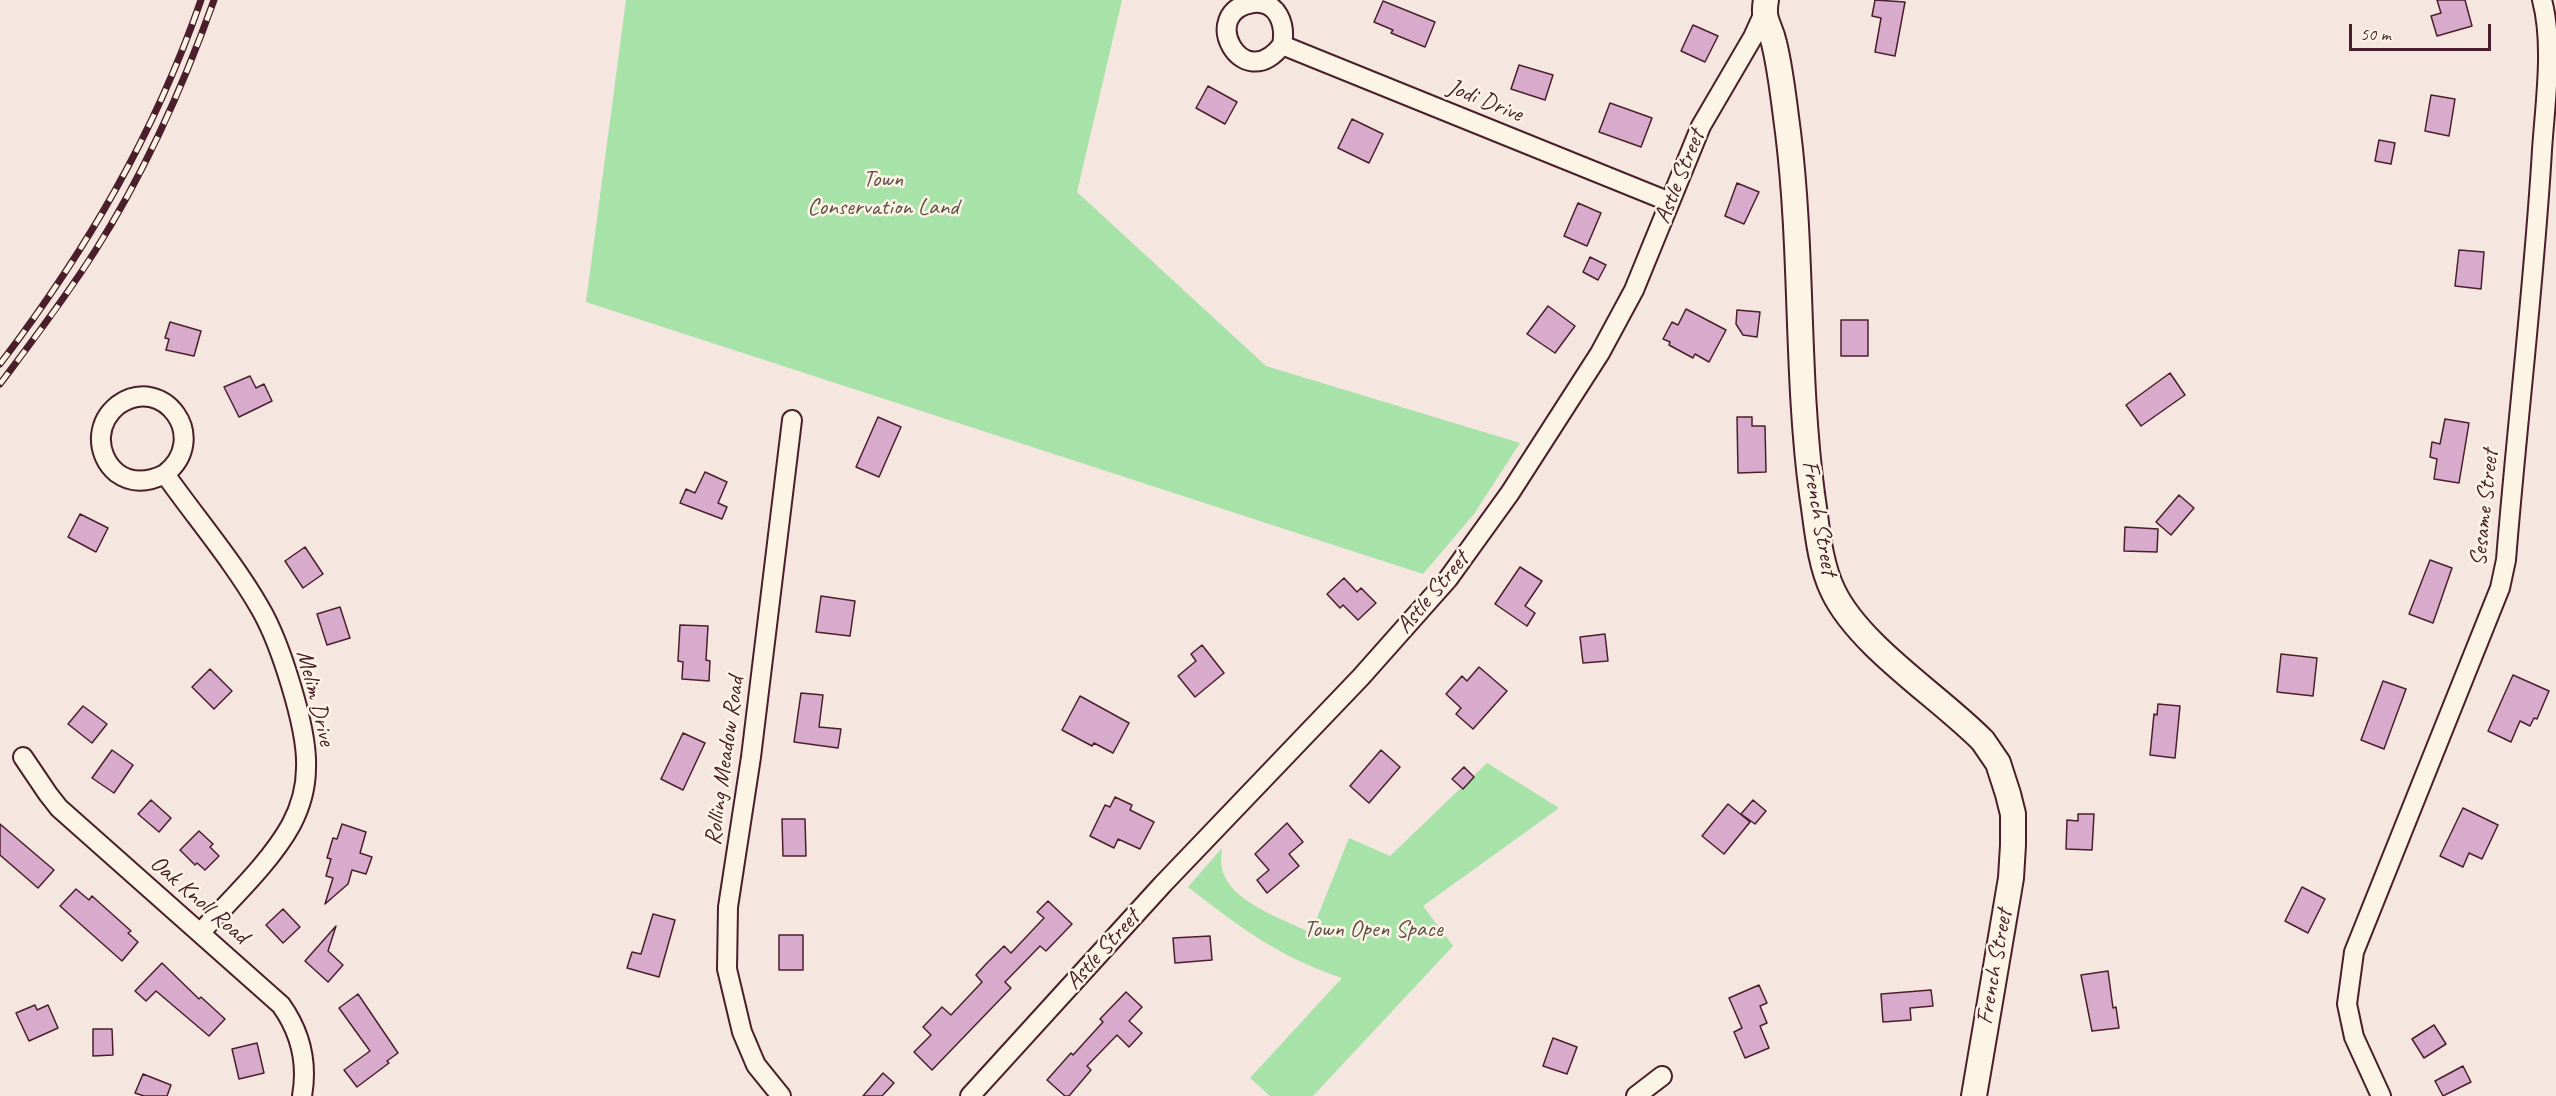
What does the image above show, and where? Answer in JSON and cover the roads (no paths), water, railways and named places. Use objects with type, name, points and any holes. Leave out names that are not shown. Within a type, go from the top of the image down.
[{"type":"street","name":"Sesame Street","points":[[2381,1096],[2354,1037],[2347,1004],[2354,952],[2500,588],[2506,560],[2539,213],[2547,35],[2542,0]]},
{"type":"street","name":"Astle Street","points":[[970,1096],[1163,884],[1360,677],[1448,579],[1510,493],[1600,352],[1634,290],[1701,126],[1753,37],[1764,8]]},
{"type":"street","name":"French Street","points":[[1764,8],[1774,41],[1788,132],[1797,222],[1800,362],[1805,435],[1815,515],[1829,582],[1839,603],[1860,630],[1983,741],[1998,763],[2013,814],[2010,878],[1974,1096]]},
{"type":"street","name":"Jodi Drive","points":[[1282,45],[1670,202]]},
{"type":"street","points":[[133,398],[149,398],[165,404],[177,415],[183,431],[183,447],[177,463],[165,474],[156,479],[137,481],[119,474],[111,467],[102,450],[101,431],[109,413],[116,406],[133,398]]},
{"type":"street","name":"Rolling Meadow Road","points":[[781,1096],[756,1065],[742,1032],[727,969],[727,958],[728,907],[751,757],[792,420]]},
{"type":"street","name":"Melim Drive","points":[[165,474],[246,587],[269,626],[288,678],[306,755],[306,779],[301,802],[284,837],[200,933]]},
{"type":"street","name":"Oak Knoll Road","points":[[23,757],[59,808],[274,997],[293,1023],[303,1053],[305,1075],[302,1096]]},
{"type":"street","points":[[1636,1096],[1662,1076]]},
{"type":"railway","points":[[0,364],[61,278],[115,190],[162,98],[201,0]]},
{"type":"railway","points":[[0,384],[84,268],[130,191],[176,97],[214,0]]},
{"type":"park label","name":"Town Conservation Land","points":[[883,194]]},
{"type":"park label","name":"Town Open Space","points":[[1373,930]]}]
